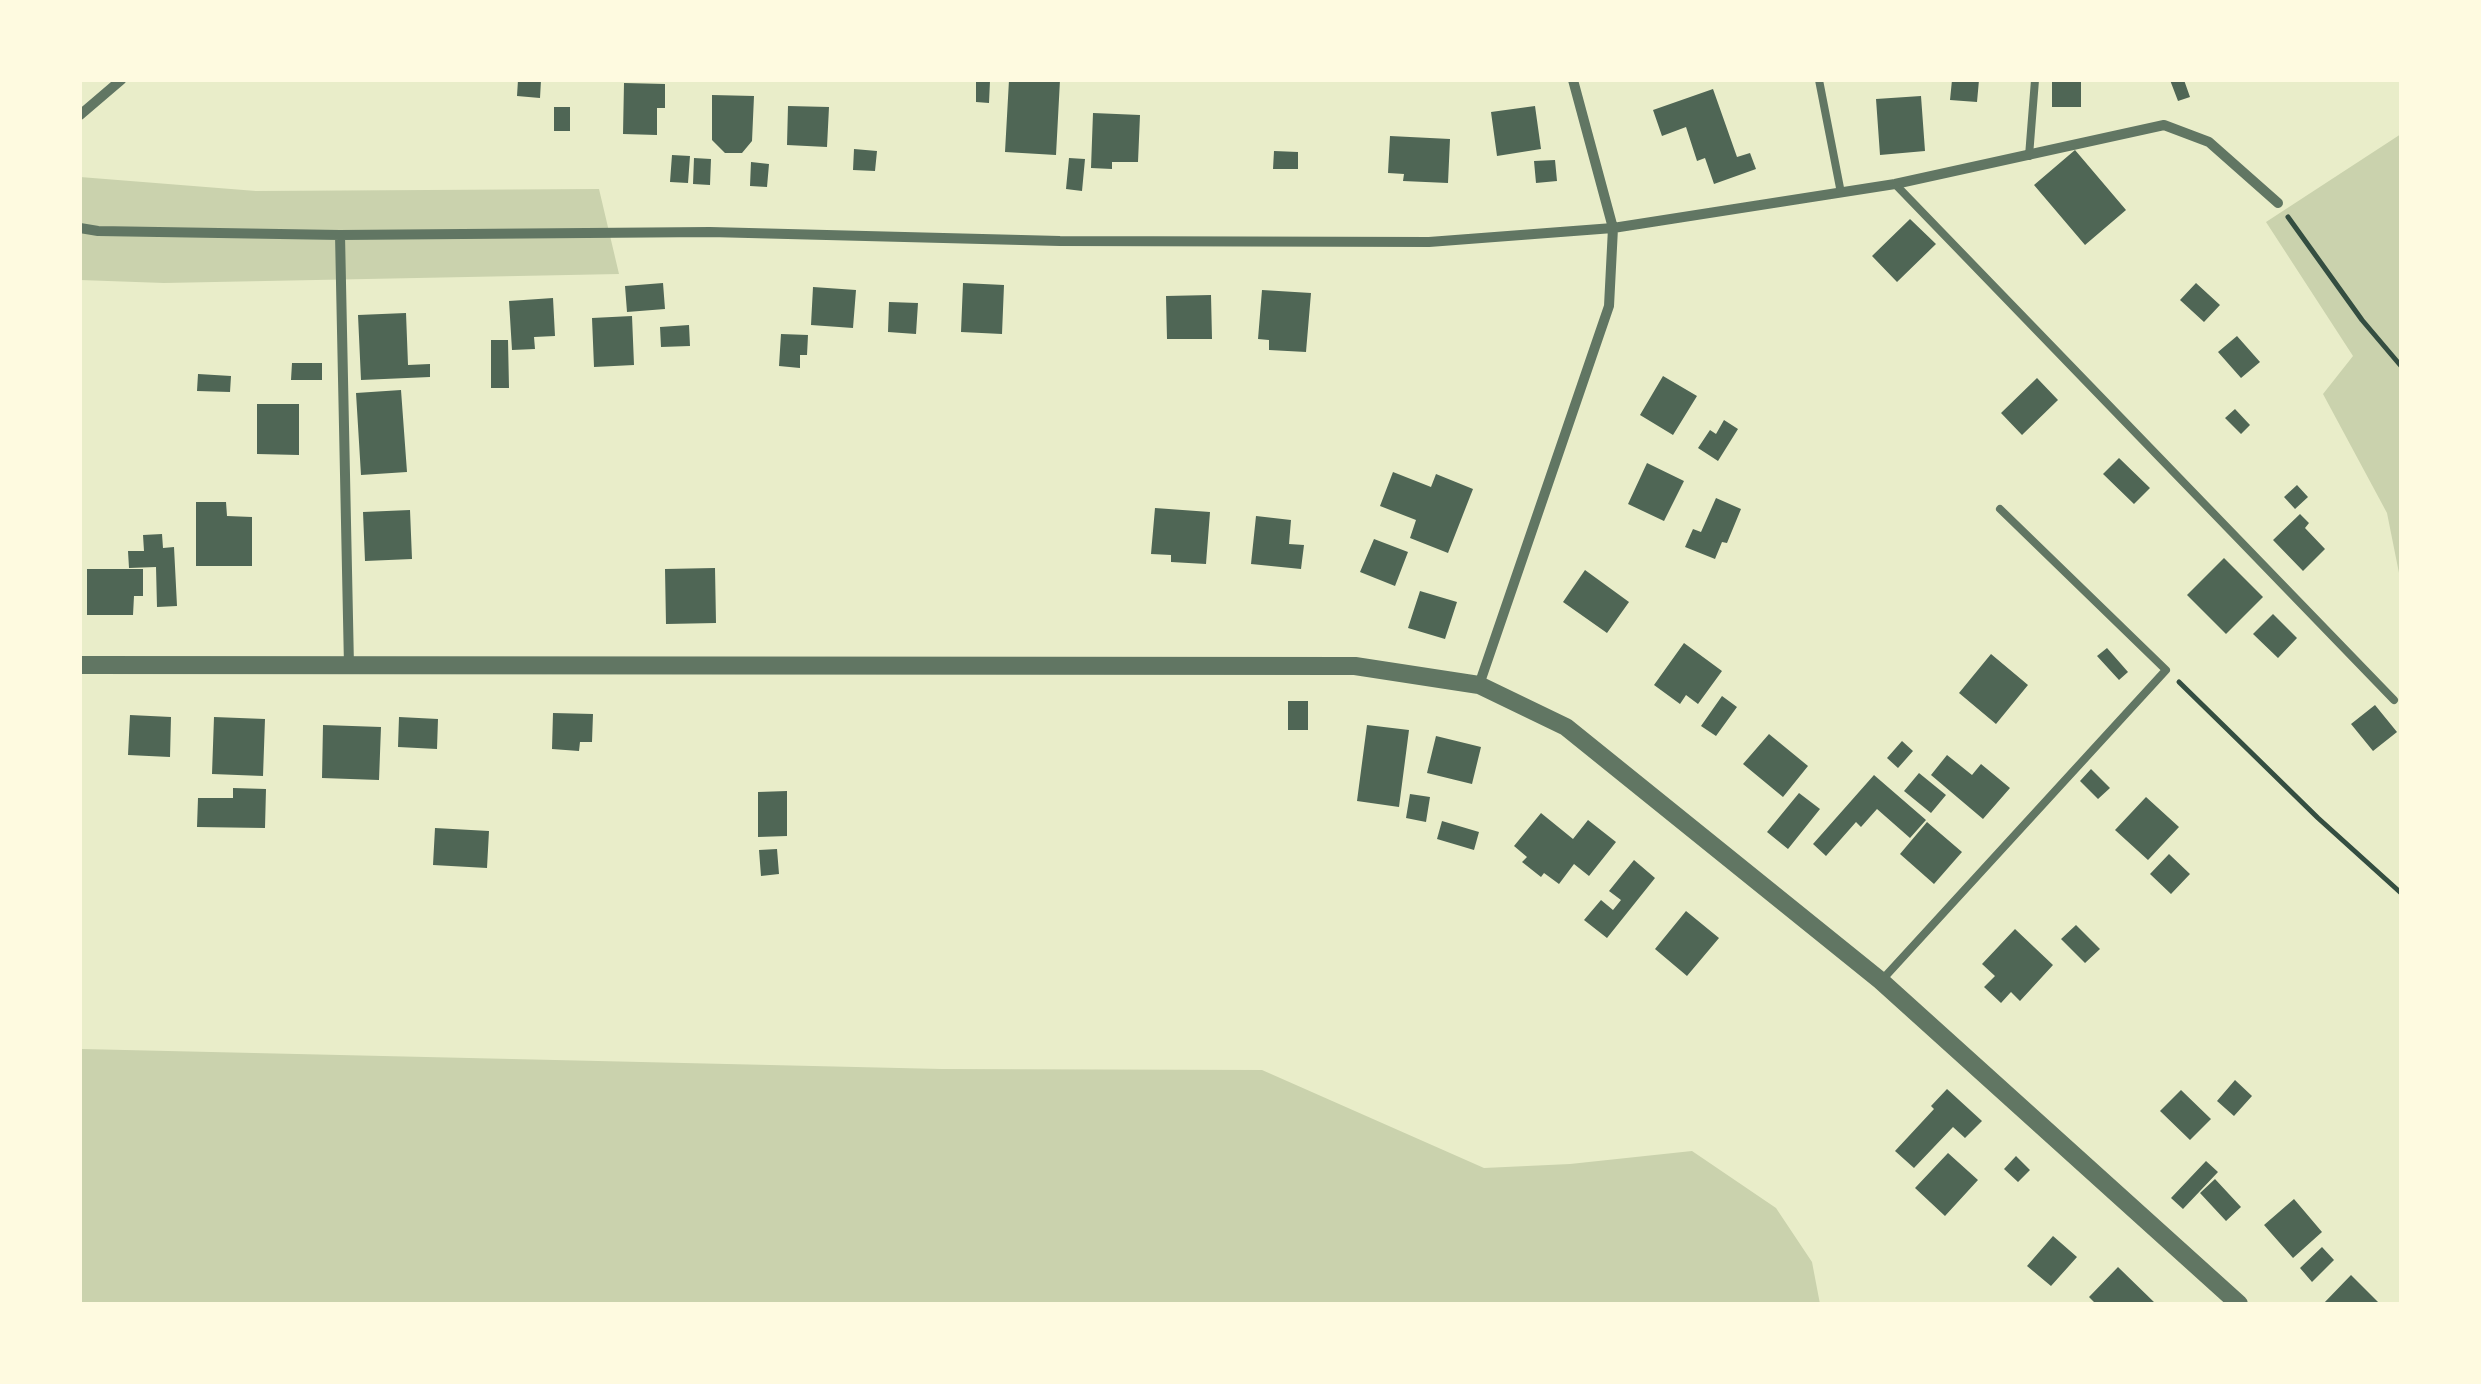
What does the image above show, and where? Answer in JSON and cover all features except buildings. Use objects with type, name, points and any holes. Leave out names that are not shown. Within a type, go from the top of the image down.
[{"type":"street","points":[[80,114],[121,80]]},
{"type":"street","points":[[1480,685],[1609,306],[1613,228],[1574,80]]},
{"type":"street","points":[[80,228],[340,235],[710,232],[1060,240],[1429,242],[1613,228],[1841,193],[2164,125],[2210,142],[2278,203]]},
{"type":"street","points":[[340,235],[350,666]]},
{"type":"street","points":[[80,665],[1355,666],[1480,685],[1566,726],[1881,981],[2238,1304]]},
{"type":"lane","points":[[1819,80],[1841,193]]},
{"type":"lane","points":[[2030,156],[2034,80]]},
{"type":"lane","points":[[1895,184],[2394,700]]},
{"type":"lane","points":[[1881,981],[2166,670],[2000,509]]},
{"type":"path","points":[[2278,203],[2362,320],[2401,366]]},
{"type":"path","points":[[2166,670],[2401,893]]},
{"type":"green space","points":[[2401,134],[2401,583],[2387,513],[2323,394],[2353,356],[2266,222]]},
{"type":"green space","points":[[80,177],[256,191],[599,189],[619,274],[164,283],[80,280]]},
{"type":"green space","points":[[82,1049],[942,1069],[1262,1070],[1484,1168],[1570,1164],[1692,1151],[1776,1208],[1812,1262],[1820,1304],[80,1304]]}]
